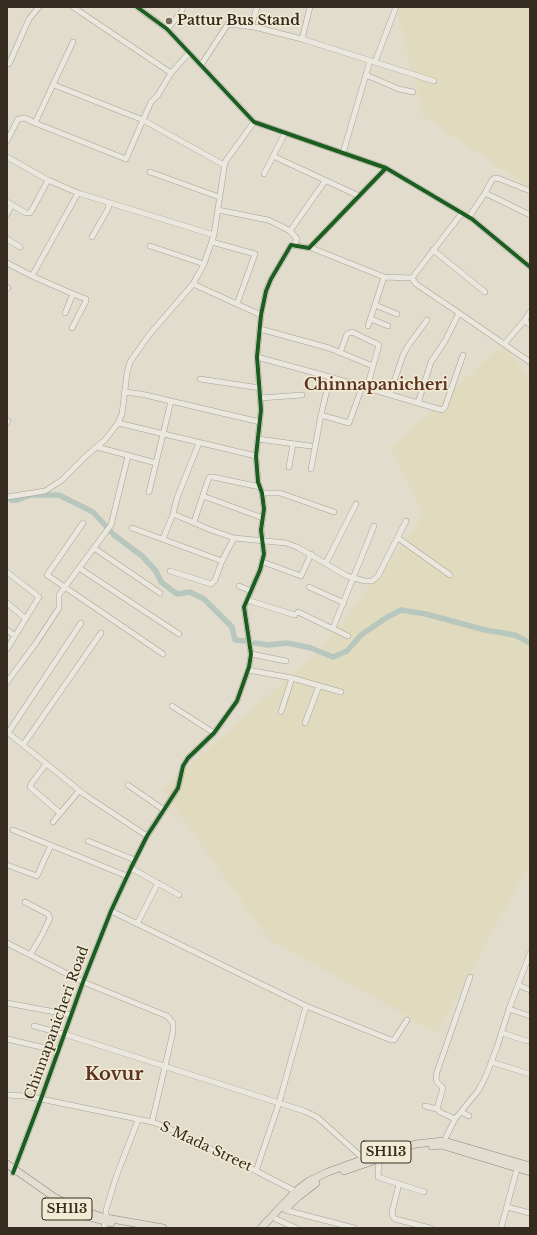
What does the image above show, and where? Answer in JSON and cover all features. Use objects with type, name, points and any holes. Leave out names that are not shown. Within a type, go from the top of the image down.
[{"type":"main road","name":"SH113","points":[[261,1228],[309,1181],[322,1175],[416,1144],[444,1141],[518,1166],[530,1172]]},
{"type":"main road","name":"SH113","points":[[365,1161],[441,1145],[518,1166],[530,1166]]},
{"type":"main road","name":"SH113","points":[[7,1164],[11,1170],[54,1197],[105,1223],[137,1228]]},
{"type":"main road","name":"SH113","points":[[268,1228],[285,1210],[297,1194]]},
{"type":"main road","name":"SH113","points":[[105,1223],[163,1228]]},
{"type":"street","points":[[7,63],[9,64],[30,19],[39,7]]},
{"type":"street","points":[[73,7],[171,73]]},
{"type":"street","points":[[137,7],[167,29],[254,122],[386,168],[469,217],[530,267]]},
{"type":"street","points":[[167,29],[181,13],[183,7]]},
{"type":"street","points":[[251,27],[257,7]]},
{"type":"street","points":[[302,39],[310,7]]},
{"type":"street","points":[[343,153],[366,75],[396,7]]},
{"type":"street","points":[[201,65],[228,24],[251,27],[302,39],[434,81]]},
{"type":"street","points":[[35,123],[73,42]]},
{"type":"street","points":[[7,141],[18,119],[25,118],[126,159],[151,102],[158,95],[171,73],[189,53]]},
{"type":"street","points":[[366,75],[399,89],[413,92]]},
{"type":"street","points":[[54,85],[143,120],[224,165]]},
{"type":"street","points":[[7,497],[45,491],[62,480],[105,440],[118,423],[122,414],[127,372],[130,362],[149,335],[193,284],[204,264],[214,235],[225,162],[254,122]]},
{"type":"street","points":[[264,174],[285,133]]},
{"type":"street","points":[[273,156],[358,196]]},
{"type":"street","points":[[7,157],[48,180],[78,193],[214,235]]},
{"type":"street","points":[[309,247],[386,168]]},
{"type":"street","points":[[150,172],[220,197]]},
{"type":"street","points":[[469,217],[492,180],[496,178],[530,191]]},
{"type":"street","points":[[7,214],[10,204],[26,213],[30,213],[48,180]]},
{"type":"street","points":[[290,231],[325,181]]},
{"type":"street","points":[[32,276],[78,193]]},
{"type":"street","points":[[485,193],[530,215]]},
{"type":"street","points":[[92,237],[108,209],[109,203]]},
{"type":"street","points":[[218,210],[268,220],[290,231],[297,239],[294,245],[309,247],[384,277],[412,278]]},
{"type":"street","points":[[412,278],[462,213]]},
{"type":"street","points":[[7,239],[20,247]]},
{"type":"street","points":[[212,242],[255,254],[237,304]]},
{"type":"street","name":"Chinnapanicheri Road","points":[[11,1170],[41,1099],[83,982],[111,911],[127,876],[147,836],[178,788],[183,766],[188,758],[214,733],[237,701],[248,670],[251,654],[244,608],[263,562],[264,554],[261,530],[264,509],[262,493],[258,482],[256,456],[261,410],[258,357],[261,315],[266,291],[271,279],[291,245],[294,245]]},
{"type":"street","points":[[150,246],[204,264]]},
{"type":"street","points":[[433,250],[485,292]]},
{"type":"street","points":[[7,264],[86,299],[72,328]]},
{"type":"street","points":[[368,326],[384,277]]},
{"type":"street","points":[[412,278],[416,284],[505,343],[530,362]]},
{"type":"street","points":[[193,284],[261,315]]},
{"type":"street","points":[[65,313],[74,294]]},
{"type":"street","points":[[375,304],[397,314]]},
{"type":"street","points":[[505,343],[530,312]]},
{"type":"street","points":[[418,403],[431,362],[445,341],[459,313]]},
{"type":"street","points":[[371,319],[388,326]]},
{"type":"street","points":[[390,394],[403,355],[427,320]]},
{"type":"street","points":[[524,321],[530,324]]},
{"type":"street","points":[[260,329],[329,348],[374,366]]},
{"type":"street","points":[[321,415],[349,423],[374,366],[380,347],[379,345],[352,332],[347,334],[340,353]]},
{"type":"street","points":[[258,357],[390,394],[440,410],[444,409],[463,354]]},
{"type":"street","points":[[312,469],[321,415],[330,377]]},
{"type":"street","points":[[200,379],[260,388]]},
{"type":"street","points":[[124,392],[141,394],[260,422]]},
{"type":"street","points":[[260,398],[302,395]]},
{"type":"street","points":[[149,492],[171,401]]},
{"type":"street","points":[[118,423],[256,456]]},
{"type":"street","points":[[258,439],[310,446]]},
{"type":"street","points":[[163,539],[177,498],[199,443]]},
{"type":"street","points":[[289,467],[293,444]]},
{"type":"street","points":[[97,447],[156,464]]},
{"type":"street","points":[[7,682],[36,643],[59,608],[59,595],[111,525],[128,456]]},
{"type":"street","points":[[194,522],[208,480],[212,477],[260,487]]},
{"type":"street","points":[[262,493],[280,493],[334,512]]},
{"type":"street","points":[[203,496],[263,518]]},
{"type":"street","points":[[326,563],[356,504]]},
{"type":"street","points":[[172,514],[234,538],[286,543],[311,554],[347,576],[365,581],[372,581],[378,576],[406,521]]},
{"type":"street","points":[[83,522],[47,575],[163,654]]},
{"type":"street","points":[[333,628],[374,526]]},
{"type":"street","points":[[132,528],[222,561]]},
{"type":"street","points":[[170,571],[211,584],[215,580],[222,561],[234,538]]},
{"type":"street","points":[[398,538],[450,575]]},
{"type":"street","points":[[94,548],[160,593]]},
{"type":"street","points":[[263,562],[301,576],[311,554]]},
{"type":"street","points":[[79,568],[179,634]]},
{"type":"street","points":[[7,572],[38,597],[7,649]]},
{"type":"street","points":[[240,586],[251,590]]},
{"type":"street","points":[[309,586],[344,603]]},
{"type":"street","points":[[247,600],[296,613],[333,628],[348,636]]},
{"type":"street","points":[[7,603],[26,619]]},
{"type":"street","points":[[81,623],[8,732],[79,791],[147,836]]},
{"type":"street","points":[[7,630],[15,636]]},
{"type":"street","points":[[23,745],[101,633]]},
{"type":"street","points":[[251,654],[286,661]]},
{"type":"street","points":[[248,670],[292,678],[341,692]]},
{"type":"street","points":[[281,712],[292,678]]},
{"type":"street","points":[[306,723],[319,686]]},
{"type":"street","points":[[172,706],[214,733]]},
{"type":"street","points":[[46,764],[30,787],[60,813]]},
{"type":"street","points":[[128,785],[164,810]]},
{"type":"street","points":[[53,822],[79,791]]},
{"type":"street","points":[[13,830],[127,876]]},
{"type":"street","points":[[88,841],[135,860]]},
{"type":"street","points":[[7,865],[37,876],[51,845]]},
{"type":"street","points":[[131,868],[179,895]]},
{"type":"street","points":[[137,924],[158,883]]},
{"type":"street","points":[[24,902],[48,914],[50,918],[30,955]]},
{"type":"street","points":[[111,911],[306,1006],[391,1040],[394,1040],[407,1020]]},
{"type":"street","points":[[7,943],[83,982],[167,1016],[173,1023],[173,1032],[152,1122]]},
{"type":"street","points":[[444,1141],[455,1118],[478,1091],[486,1076],[509,1009],[529,960],[530,953]]},
{"type":"street","points":[[437,1110],[443,1088],[437,1082],[436,1072],[470,977]]},
{"type":"street","points":[[518,985],[530,990]]},
{"type":"street","points":[[7,1003],[71,1015]]},
{"type":"street","points":[[256,1171],[279,1103],[306,1006]]},
{"type":"street","points":[[509,1009],[530,1016]]},
{"type":"street","points":[[34,1026],[165,1066],[317,1117],[365,1161]]},
{"type":"street","points":[[502,1032],[527,1041]]},
{"type":"street","points":[[7,1039],[58,1051]]},
{"type":"street","points":[[491,1062],[530,1074]]},
{"type":"street","name":"S Mada Street","points":[[7,1095],[41,1099],[152,1122],[166,1127],[256,1171],[297,1194]]},
{"type":"street","points":[[425,1106],[455,1118]]},
{"type":"street","points":[[461,1112],[469,1116]]},
{"type":"street","points":[[105,1223],[106,1210],[116,1177],[138,1120]]},
{"type":"street","points":[[378,1159],[378,1177],[424,1192]]},
{"type":"street","points":[[501,1228],[518,1166]]},
{"type":"street","points":[[399,1184],[392,1212],[393,1217],[430,1228]]},
{"type":"street","points":[[507,1207],[530,1213]]},
{"type":"street","points":[[285,1210],[354,1228]]},
{"type":"street","points":[[276,1219],[296,1228]]},
{"type":"shaded area","points":[[396,7],[530,7],[530,188],[423,116]]},
{"type":"shaded area","points":[[503,344],[530,380],[530,864],[437,1033],[269,939],[162,790],[322,648],[424,515],[391,448]]},
{"type":"waterway","points":[[11,500],[17,500],[31,495],[59,495],[93,512],[114,535],[142,556],[156,571],[161,582],[177,594],[190,592],[204,599],[232,627],[235,640],[245,641]]},
{"type":"waterway","points":[[255,643],[268,645],[287,643],[311,648],[333,657],[347,651],[361,635],[401,610],[426,614],[485,630],[515,635],[530,643]]},
{"type":"cycle path","points":[[137,7],[167,29],[254,122],[386,168],[472,219],[530,267]]},
{"type":"cycle path","points":[[13,1173],[83,982],[111,911],[131,868],[147,836],[178,788],[183,766],[188,758],[214,733],[237,701],[249,667],[251,654],[244,607],[260,570],[264,554],[261,530],[264,509],[262,493],[258,482],[256,456],[261,410],[257,357],[261,315],[266,291],[271,279],[291,245],[309,248],[386,168]]},
{"type":"place","name":"Pattur Bus Stand","points":[[169,21]]},
{"type":"district","name":"Chinnapanicheri","points":[[376,385]]},
{"type":"district","name":"Kovur","points":[[114,1075]]}]
